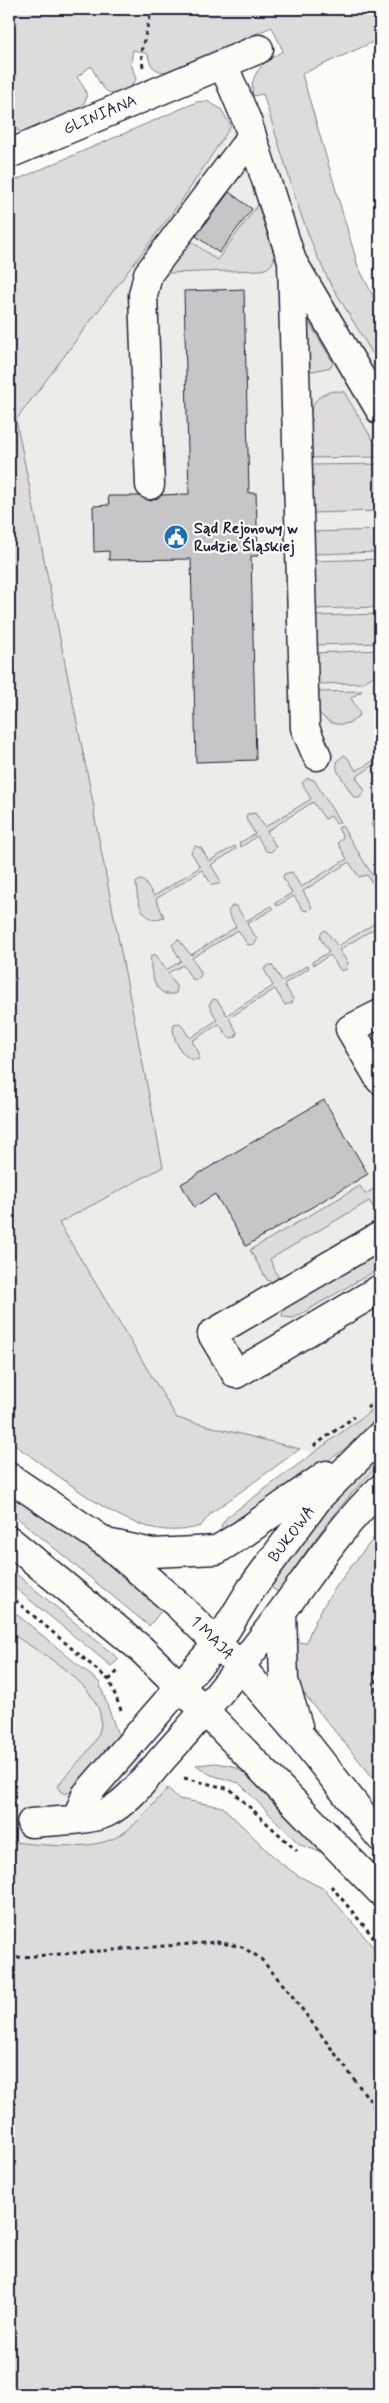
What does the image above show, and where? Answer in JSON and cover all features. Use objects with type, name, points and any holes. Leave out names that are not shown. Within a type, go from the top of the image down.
[{"type":"street","name":"GLINIANA","points":[[9,154],[259,49]]},
{"type":"street","points":[[223,64],[252,136],[292,261],[380,410]]},
{"type":"street","points":[[150,485],[142,295],[148,274],[252,136]]},
{"type":"street","points":[[292,261],[305,728],[317,756]]},
{"type":"street","points":[[380,1014],[350,1030],[380,1080]]},
{"type":"street","points":[[380,1236],[212,1334],[236,1374],[380,1289]]},
{"type":"street","points":[[108,1544],[152,1553],[217,1550],[244,1533],[380,1436]]},
{"type":"street","name":"BUKOWA","points":[[77,1819],[86,1795],[218,1643],[251,1589],[320,1496],[380,1436]]},
{"type":"street","name":"1 MAJA","points":[[9,1476],[108,1544],[218,1643],[303,1739],[380,1837]]},
{"type":"street","points":[[31,1823],[77,1819],[106,1813],[130,1794],[205,1711],[282,1612],[333,1541],[364,1504],[380,1489]]},
{"type":"street","points":[[9,1540],[124,1634],[181,1687],[380,1892]]},
{"type":"street","points":[[282,1612],[284,1681],[293,1715],[303,1739]]},
{"type":"path","points":[[152,9],[141,52],[143,68],[155,92]]},
{"type":"path","points":[[9,1595],[109,1680],[122,1713]]},
{"type":"path","points":[[380,1656],[375,1672],[380,1727]]},
{"type":"path","points":[[179,1777],[230,1790],[300,1853]]},
{"type":"path","points":[[325,1879],[380,1945]]},
{"type":"path","points":[[9,1958],[208,1942],[242,1947],[260,1958],[287,1989],[380,2114]]},
{"type":"shaded area","points":[[9,9],[380,9],[380,39],[302,74],[358,266],[380,310],[380,366],[329,281],[316,254],[300,212],[263,94],[253,96],[253,81],[259,69],[283,51],[272,27],[165,72],[153,67],[148,54],[133,50],[131,63],[136,79],[134,84],[121,92],[110,93],[105,90],[91,66],[77,77],[86,93],[86,99],[83,104],[69,114],[26,133],[18,131],[9,118]]},
{"type":"shaded area","points":[[207,101],[221,109],[231,126],[184,197],[16,420],[95,812],[163,1167],[59,1223],[177,1418],[300,1449],[211,1513],[201,1526],[182,1530],[164,1530],[147,1527],[114,1513],[9,1441],[9,183],[197,102]]},
{"type":"shaded area","points":[[269,113],[380,325],[380,1423],[333,1458],[177,1418],[59,1223],[163,1167],[16,420],[233,125]]},
{"type":"shaded area","points":[[258,205],[274,254],[273,262],[267,268],[262,270],[169,273],[165,271],[187,238],[217,260]]},
{"type":"shaded area","points":[[310,324],[333,362],[331,367],[313,371],[308,369],[306,326]]},
{"type":"shaded area","points":[[335,391],[344,392],[380,452],[380,457],[309,458],[308,427],[312,407],[324,394]]},
{"type":"shaded area","points":[[380,464],[380,511],[311,513],[310,465]]},
{"type":"shaded area","points":[[380,530],[380,552],[312,554],[311,532]]},
{"type":"shaded area","points":[[380,559],[380,607],[314,609],[312,561]]},
{"type":"shaded area","points":[[380,614],[380,643],[315,645],[314,616]]},
{"type":"shaded area","points":[[380,650],[380,672],[362,683],[315,684],[315,653]]},
{"type":"shaded area","points":[[362,691],[351,698],[360,714],[350,722],[345,724],[333,723],[323,717],[318,710],[316,692]]},
{"type":"shaded area","points":[[344,755],[356,771],[380,757],[380,761],[356,777],[365,791],[360,798],[354,798],[337,770],[337,761]]},
{"type":"shaded area","points":[[307,778],[314,780],[340,822],[336,824],[331,816],[325,819],[313,802],[267,831],[276,847],[271,852],[266,851],[257,836],[241,847],[239,843],[255,834],[246,819],[247,814],[255,813],[265,827],[311,799],[302,783]]},
{"type":"shaded area","points":[[376,818],[380,818],[380,842],[371,824]]},
{"type":"shaded area","points":[[342,826],[376,881],[373,884],[367,875],[359,877],[349,862],[303,891],[312,907],[308,911],[303,910],[294,896],[277,906],[275,903],[292,893],[283,878],[284,874],[292,872],[301,887],[347,859],[338,843],[343,837],[338,828]]},
{"type":"shaded area","points":[[195,846],[201,848],[209,861],[235,846],[236,849],[211,865],[220,880],[219,884],[212,885],[202,870],[156,899],[164,917],[154,920],[149,917],[140,905],[136,883],[140,880],[144,881],[154,896],[200,867],[191,852]]},
{"type":"shaded area","points":[[232,906],[236,906],[246,921],[271,906],[273,909],[247,924],[257,939],[255,944],[248,945],[238,930],[192,958],[201,972],[200,977],[196,980],[192,979],[183,965],[168,973],[177,988],[176,993],[163,993],[152,976],[151,955],[156,955],[166,970],[181,961],[172,945],[178,939],[191,955],[236,927],[228,912]]},
{"type":"shaded area","points":[[380,920],[380,925],[339,950],[348,963],[347,969],[341,971],[330,955],[314,965],[312,962],[329,952],[320,938],[321,933],[325,930],[338,946]]},
{"type":"shaded area","points":[[272,965],[282,981],[308,965],[309,968],[284,984],[293,999],[292,1003],[285,1005],[275,989],[229,1018],[237,1032],[236,1037],[229,1038],[219,1024],[192,1041],[199,1053],[199,1059],[193,1059],[183,1054],[174,1036],[174,1024],[180,1023],[190,1038],[217,1020],[209,1005],[213,999],[217,1000],[227,1015],[273,986],[264,969]]},
{"type":"shaded area","points":[[360,1186],[365,1194],[377,1187],[380,1193],[380,1216],[369,1201],[270,1259],[278,1277],[274,1282],[267,1280],[250,1250]]},
{"type":"shaded area","points":[[380,1251],[380,1268],[294,1318],[283,1317],[282,1314],[287,1306]]},
{"type":"shaded area","points":[[380,1404],[380,1423],[225,1536],[221,1526],[227,1517]]},
{"type":"shaded area","points":[[380,1454],[380,1464],[325,1525],[279,1593],[265,1583],[296,1538]]},
{"type":"shaded area","points":[[9,1491],[87,1548],[162,1610],[149,1626],[9,1511]]},
{"type":"shaded area","points":[[380,1530],[380,1786],[297,1684],[293,1641],[306,1643],[312,1627],[329,1598],[348,1570]]},
{"type":"shaded area","points":[[9,1568],[119,1659],[111,1666],[9,1583]]},
{"type":"shaded area","points":[[9,1608],[99,1682],[117,1733],[179,1799],[129,1849],[9,1868]]},
{"type":"shaded area","points":[[9,1608],[99,1682],[117,1732],[121,1738],[80,1785],[65,1794],[60,1791],[58,1786],[94,1742],[98,1735],[101,1719],[96,1704],[86,1689],[55,1662],[9,1632]]},
{"type":"shaded area","points":[[216,1763],[233,1766],[243,1772],[324,1853],[300,1845],[239,1783],[211,1775],[196,1765]]},
{"type":"shaded area","points":[[168,1788],[179,1799],[223,1807],[278,1861],[297,1875],[324,1889],[380,1955],[380,2394],[9,2394],[9,1842],[67,1846],[97,1844],[110,1840],[135,1824]]},
{"type":"building","points":[[229,192],[252,209],[219,253],[196,236]]},
{"type":"building","name":"Sąd Rejonowy w Rudzie Śląskiej","points":[[244,289],[249,493],[256,493],[258,556],[251,556],[256,760],[196,762],[191,559],[109,560],[109,551],[94,552],[93,506],[109,505],[108,496],[139,496],[151,501],[162,495],[189,494],[184,291]]},
{"type":"building","points":[[324,1100],[368,1174],[246,1246],[215,1194],[194,1207],[181,1184]]},
{"type":"place","name":"Sąd Rejonowy w Rudzie Śląskiej","points":[[176,537]]}]
